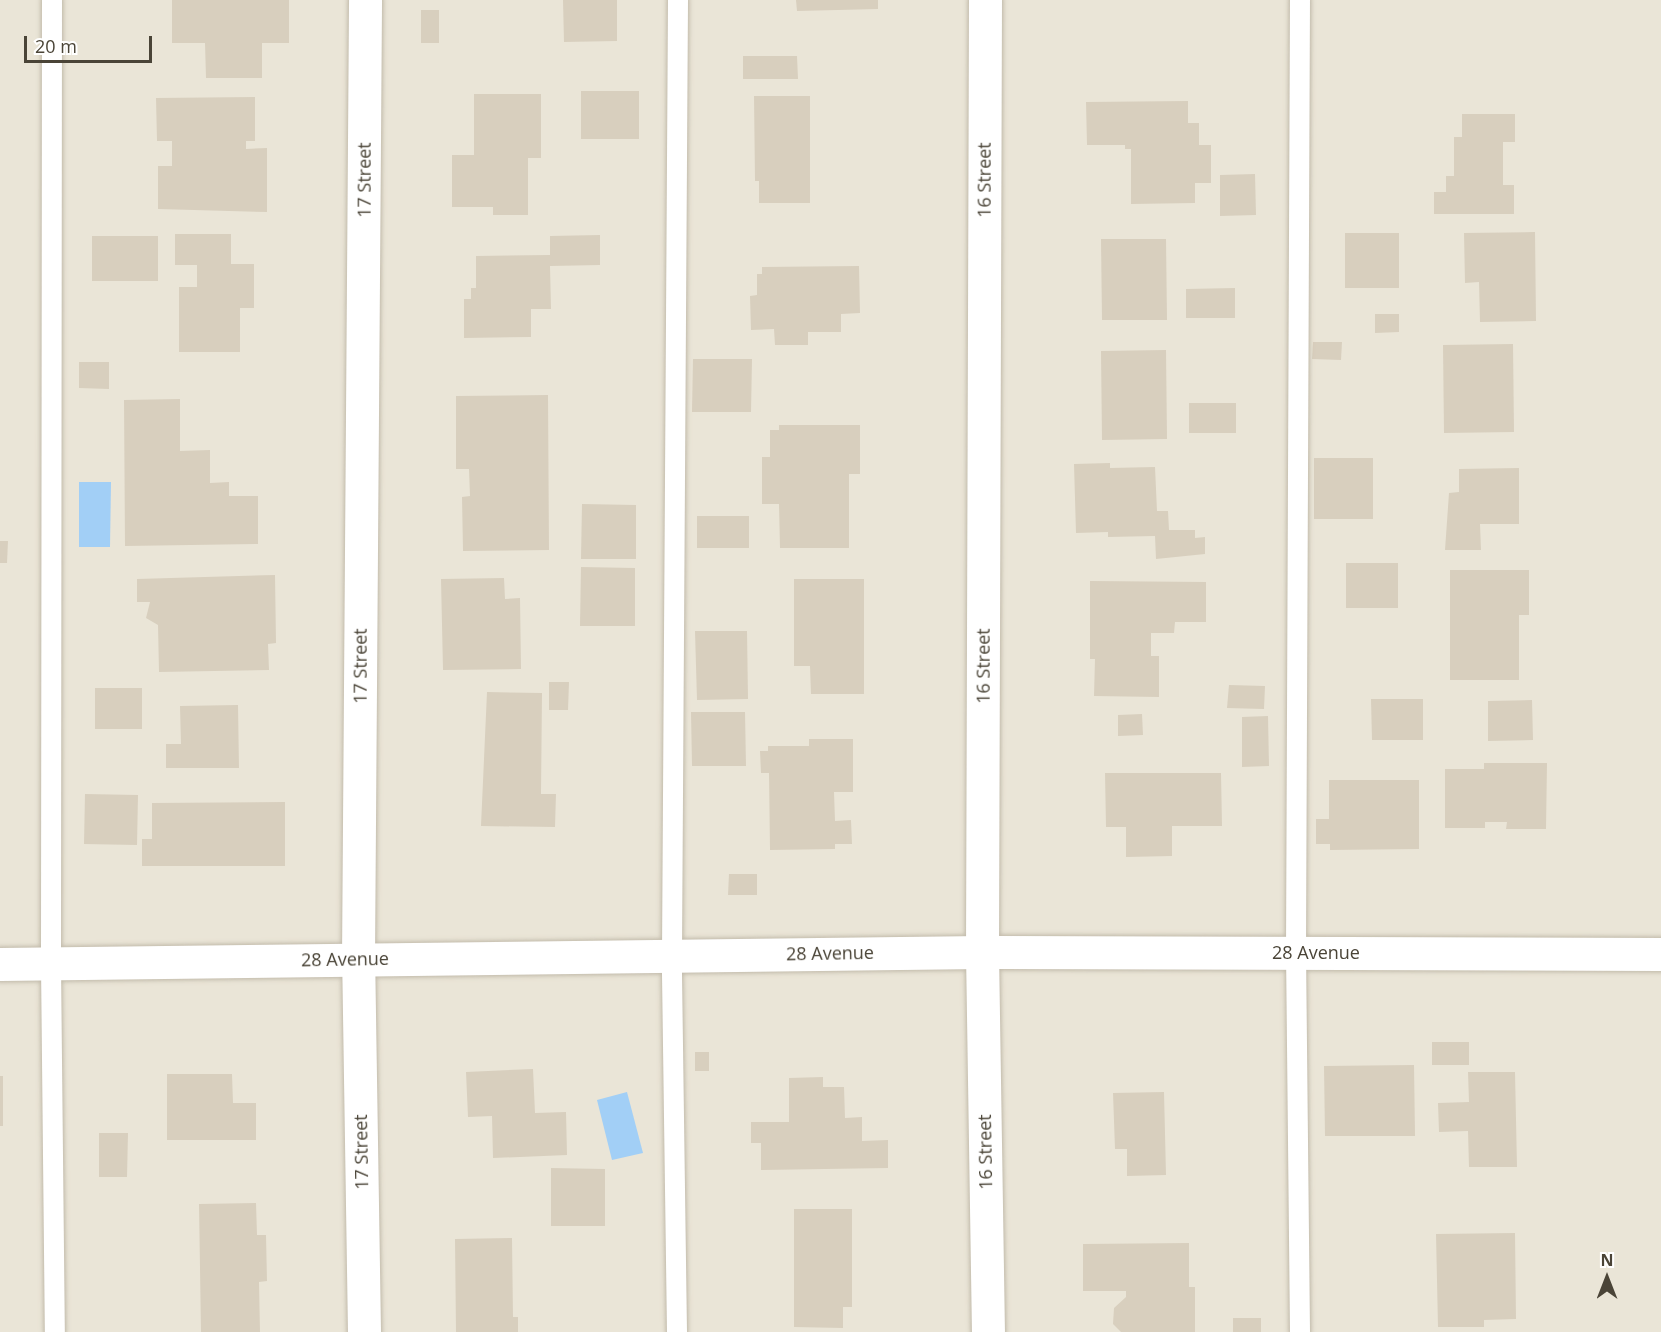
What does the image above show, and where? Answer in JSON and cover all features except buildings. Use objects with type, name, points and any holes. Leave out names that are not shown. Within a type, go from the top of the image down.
[{"type":"street","name":"17 Street","points":[[364,1332],[358,959],[365,0]]},
{"type":"street","name":"16 Street","points":[[985,0],[981,952],[988,1332]]},
{"type":"street","name":"28 Avenue","points":[[0,964],[981,952],[1661,954]]},
{"type":"lane","points":[[51,0],[51,964],[55,1332]]},
{"type":"lane","points":[[677,1332],[672,955],[678,0]]},
{"type":"lane","points":[[1300,0],[1296,952],[1300,1332]]},
{"type":"shaded area","points":[[0,0],[1661,0],[1661,1332],[0,1332]]},
{"type":"water","points":[[79,482],[111,482],[110,547],[79,547]]},
{"type":"water","points":[[627,1092],[643,1153],[612,1160],[597,1100]]}]
